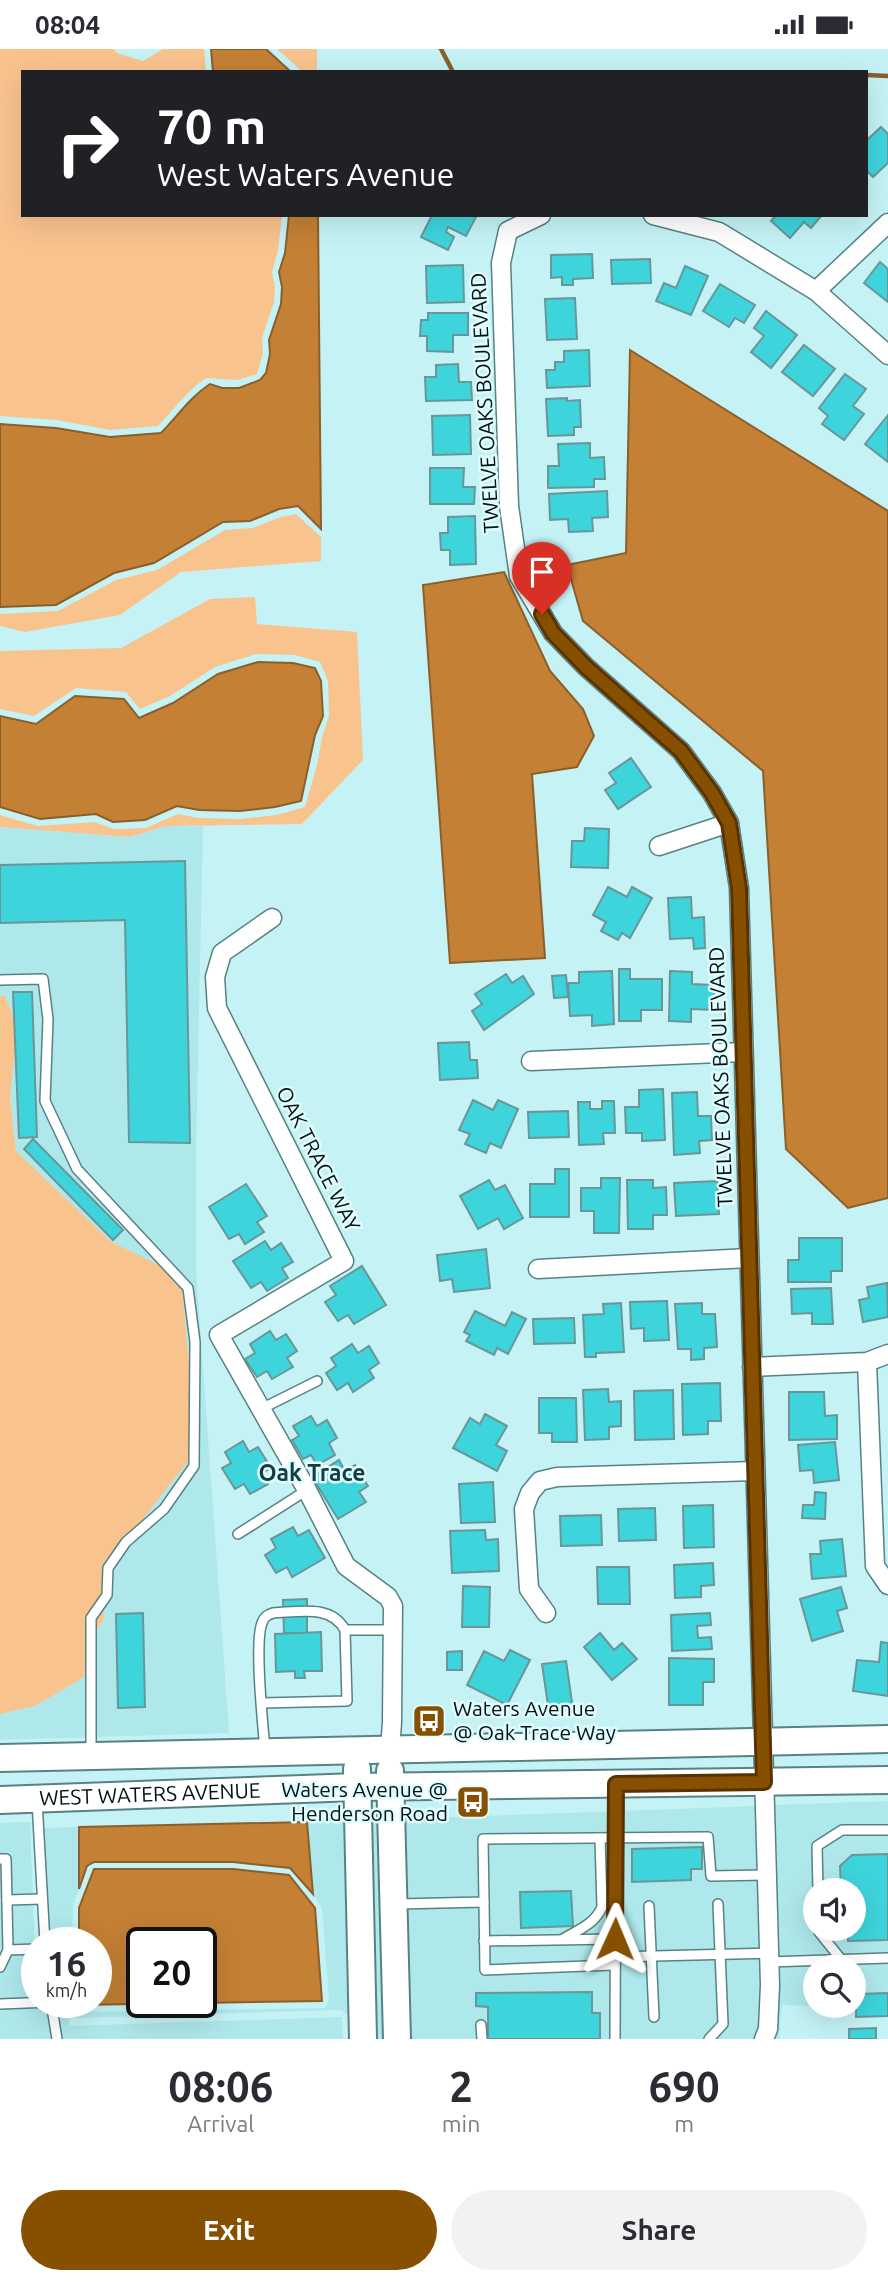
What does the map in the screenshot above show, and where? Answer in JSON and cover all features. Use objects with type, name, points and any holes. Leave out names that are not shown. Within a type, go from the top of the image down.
[{"type":"main road","name":"WEST WATERS AVENUE","points":[[0,1758],[888,1739]]},
{"type":"main road","points":[[390,1749],[397,2039]]},
{"type":"main road","points":[[357,1750],[363,2039]]},
{"type":"main road","name":"WEST WATERS AVENUE","points":[[0,1800],[357,1787],[888,1780]]},
{"type":"street","name":"TWELVE OAKS BOULEVARD","points":[[537,217],[508,231],[501,263],[509,506],[519,576],[553,633],[586,667],[681,751],[712,793],[729,823],[739,888],[769,1957],[768,2029],[764,2039]]},
{"type":"street","points":[[661,217],[719,232],[816,291],[888,355]]},
{"type":"street","points":[[816,291],[888,223]]},
{"type":"street","points":[[659,846],[729,823]]},
{"type":"street","name":"OAK TRACE WAY","points":[[272,918],[222,953],[215,977],[217,1007],[344,1261],[219,1335],[307,1490],[346,1566],[388,1597],[393,1606],[390,1749]]},
{"type":"street","points":[[531,1061],[743,1052]]},
{"type":"street","points":[[538,1269],[749,1258]]},
{"type":"street","points":[[752,1367],[867,1362],[888,1353]]},
{"type":"street","points":[[867,1362],[875,1566],[888,1585]]},
{"type":"street","points":[[546,1613],[529,1589],[524,1509],[530,1493],[540,1481],[557,1477],[755,1471]]},
{"type":"lane","points":[[0,980],[43,979],[48,1020],[45,1101],[77,1170],[188,1287],[193,1328],[194,1466],[164,1509],[126,1542],[107,1568],[107,1595],[91,1618],[91,1756]]},
{"type":"lane","points":[[261,1409],[317,1381]]},
{"type":"lane","points":[[238,1534],[307,1490]]},
{"type":"lane","points":[[262,1703],[347,1701],[345,1630],[340,1621],[326,1612],[268,1615],[262,1621],[259,1638],[262,1703],[265,1751]]},
{"type":"lane","points":[[345,1630],[393,1630]]},
{"type":"lane","points":[[615,2039],[616,1784]]},
{"type":"lane","points":[[37,1798],[44,1927]]},
{"type":"lane","points":[[818,1878],[817,1846],[842,1830],[888,1830]]},
{"type":"lane","points":[[767,1875],[711,1877],[708,1836],[483,1839],[485,1970],[720,1955],[803,1957]]},
{"type":"lane","points":[[562,1940],[590,1924],[602,1907],[600,1837]]},
{"type":"lane","points":[[0,1859],[6,1859],[8,1950],[0,1967]]},
{"type":"lane","points":[[7,1900],[42,1899]]},
{"type":"lane","points":[[393,1904],[484,1902]]},
{"type":"lane","points":[[709,2039],[723,2024],[718,1905]]},
{"type":"lane","points":[[649,1906],[654,2017]]},
{"type":"lane","points":[[484,1941],[615,1939]]},
{"type":"lane","points":[[826,1941],[837,1955]]},
{"type":"lane","points":[[8,1950],[21,1950]]},
{"type":"lane","points":[[866,1958],[888,1958]]},
{"type":"lane","points":[[0,2004],[21,2003]]},
{"type":"lane","points":[[54,2018],[57,2039]]},
{"type":"lane","points":[[481,2025],[482,2039]]},
{"type":"shaded area","points":[[0,49],[114,49],[117,53],[143,61],[163,49],[204,49],[206,70],[21,70],[21,217],[282,217],[278,251],[272,272],[274,302],[262,338],[263,353],[257,374],[237,380],[206,378],[187,394],[158,426],[110,430],[57,420],[0,416]]},
{"type":"shaded area","points":[[211,49],[266,49],[289,70],[213,70]]},
{"type":"shaded area","points":[[277,49],[317,49],[317,70],[301,70]]},
{"type":"shaded area","points":[[289,217],[318,217],[321,529],[298,506],[279,509],[250,521],[223,522],[154,563],[114,573],[56,605],[0,607],[0,424],[56,428],[110,437],[161,433],[190,401],[210,384],[222,388],[239,388],[260,380],[266,373],[270,354],[269,340],[281,304],[279,272],[285,253]]},
{"type":"shaded area","points":[[630,350],[888,511],[888,1198],[848,1208],[786,1149],[763,771],[583,621],[567,565],[626,553]]},
{"type":"shaded area","points":[[296,514],[321,537],[321,561],[181,572],[120,615],[25,632],[0,626],[0,614],[58,611],[116,580],[157,570],[225,530],[252,528]]},
{"type":"shaded area","points":[[504,572],[550,671],[583,709],[594,736],[577,767],[532,774],[545,958],[450,963],[423,585]]},
{"type":"shaded area","points":[[255,597],[257,624],[357,632],[363,760],[302,824],[166,826],[130,837],[0,827],[0,815],[38,826],[95,822],[113,829],[146,828],[178,814],[199,818],[240,819],[276,815],[305,807],[329,716],[328,681],[320,662],[295,655],[256,654],[215,667],[170,696],[140,709],[126,692],[76,688],[34,716],[0,709],[0,651],[121,648],[210,599]]},
{"type":"shaded area","points":[[258,662],[293,663],[315,668],[321,681],[323,716],[315,735],[301,801],[240,811],[199,810],[177,806],[145,820],[113,822],[96,814],[40,819],[0,807],[0,716],[36,724],[75,696],[124,699],[139,718],[173,703],[218,674]]},
{"type":"shaded area","points":[[166,826],[203,826],[196,1270],[229,1733],[0,1740],[0,1714],[35,1706],[87,1646],[104,1619],[102,1571],[197,1450],[181,1277],[110,1241],[16,1151],[10,1099],[17,1027],[5,996],[0,996],[0,827],[130,837]]},
{"type":"shaded area","points":[[0,996],[5,996],[17,1027],[10,1099],[16,1151],[110,1241],[181,1276],[197,1450],[102,1571],[104,1619],[87,1646],[84,1677],[35,1706],[0,1714]]},
{"type":"shaded area","points":[[888,1801],[888,2008],[866,2007],[866,1955],[803,1955],[803,2006],[782,2005],[779,2039],[773,2039],[772,1805]]},
{"type":"shaded area","points":[[757,1806],[762,1985],[761,2026],[755,2039],[405,2039],[399,1819]]},
{"type":"shaded area","points":[[365,1820],[383,1820],[389,2039],[371,2039]]},
{"type":"shaded area","points":[[350,1821],[355,2039],[349,2039],[348,2015],[341,2010],[217,2014],[217,2010],[325,2008],[329,2000],[322,1908],[313,1894],[307,1822]]},
{"type":"shaded area","points":[[30,1822],[34,1927],[21,1927],[21,2018],[68,2018],[69,2026],[342,2017],[343,2039],[0,2039],[0,1823]]},
{"type":"shaded area","points":[[307,1822],[313,1894],[290,1868],[233,1862],[94,1862],[87,1866],[79,1889],[79,1827]]},
{"type":"shaded area","points":[[79,1827],[79,1889],[73,1905],[72,1927],[40,1927],[37,1828]]},
{"type":"shaded area","points":[[94,1869],[233,1869],[289,1875],[315,1908],[322,2001],[217,2003],[217,1927],[126,1927],[126,2004],[112,2004],[112,1927],[79,1927],[79,1908]]},
{"type":"shaded area","points":[[112,2011],[126,2011],[126,2016],[112,2017]]},
{"type":"building","points":[[881,127],[888,134],[888,163],[873,177],[868,172],[868,139]]},
{"type":"building","points":[[431,217],[476,217],[466,236],[448,227],[446,232],[454,237],[448,250],[421,237]]},
{"type":"building","points":[[774,217],[820,217],[811,228],[804,222],[790,238],[771,221]]},
{"type":"building","points":[[592,254],[593,278],[573,279],[573,285],[562,285],[562,277],[551,278],[551,255]]},
{"type":"building","points":[[650,259],[651,283],[612,284],[611,260]]},
{"type":"building","points":[[880,262],[888,269],[888,302],[864,283]]},
{"type":"building","points":[[463,265],[464,302],[427,303],[426,266]]},
{"type":"building","points":[[685,266],[708,276],[691,315],[656,301],[664,283],[676,288]]},
{"type":"building","points":[[720,284],[755,305],[744,323],[735,318],[729,327],[703,311]]},
{"type":"building","points":[[575,298],[577,339],[547,340],[545,299]]},
{"type":"building","points":[[766,311],[797,335],[771,368],[751,352],[764,336],[754,328]]},
{"type":"building","points":[[428,313],[468,313],[468,335],[453,335],[453,352],[427,351],[427,336],[420,336],[421,320],[428,320]]},
{"type":"building","points":[[804,345],[835,369],[813,396],[782,372]]},
{"type":"building","points":[[589,350],[590,386],[547,388],[546,370],[555,370],[555,362],[564,362],[564,351]]},
{"type":"building","points":[[458,364],[459,382],[471,382],[472,400],[426,401],[425,377],[436,377],[436,365]]},
{"type":"building","points":[[845,374],[866,389],[853,406],[864,414],[844,440],[822,424],[828,416],[819,408]]},
{"type":"building","points":[[567,398],[567,401],[580,400],[581,427],[574,427],[574,435],[548,436],[546,399]]},
{"type":"building","points":[[470,415],[471,454],[433,455],[432,416]]},
{"type":"building","points":[[888,415],[888,462],[865,444]]},
{"type":"building","points":[[590,443],[590,458],[604,457],[605,479],[594,479],[594,487],[548,488],[548,466],[559,466],[558,444]]},
{"type":"building","points":[[430,468],[464,468],[463,487],[475,487],[474,504],[430,504]]},
{"type":"building","points":[[607,491],[608,517],[592,518],[593,531],[569,532],[568,519],[550,520],[549,494]]},
{"type":"building","points":[[475,516],[476,564],[450,565],[450,550],[441,550],[440,533],[448,533],[448,517]]},
{"type":"building","points":[[631,758],[651,787],[618,809],[605,790],[616,783],[609,773]]},
{"type":"building","points":[[585,828],[609,829],[608,868],[571,867],[572,841],[584,841]]},
{"type":"building","points":[[185,861],[190,1143],[129,1142],[125,920],[0,923],[0,865]]},
{"type":"building","points":[[608,887],[627,897],[632,887],[652,898],[630,938],[622,933],[618,940],[601,931],[606,922],[593,915]]},
{"type":"building","points":[[691,897],[692,918],[704,917],[705,948],[694,949],[693,938],[670,939],[668,898]]},
{"type":"building","points":[[619,969],[630,969],[630,979],[662,979],[662,1010],[641,1010],[641,1021],[619,1021]]},
{"type":"building","points":[[612,971],[614,1024],[592,1026],[592,1015],[570,1016],[568,983],[579,983],[579,972]]},
{"type":"building","points":[[670,971],[692,972],[692,984],[714,985],[714,1010],[691,1009],[691,1022],[669,1021]]},
{"type":"building","points":[[506,974],[512,983],[523,976],[534,994],[484,1030],[472,1011],[482,1004],[475,994]]},
{"type":"building","points":[[566,975],[568,997],[554,998],[552,976]]},
{"type":"building","points":[[13,992],[32,992],[37,1137],[19,1138]]},
{"type":"building","points":[[469,1042],[470,1060],[477,1060],[478,1078],[440,1080],[438,1043]]},
{"type":"building","points":[[663,1089],[665,1140],[642,1141],[642,1133],[626,1133],[625,1107],[639,1107],[639,1090]]},
{"type":"building","points":[[697,1092],[698,1116],[711,1116],[712,1140],[699,1141],[700,1153],[674,1155],[672,1093]]},
{"type":"building","points":[[473,1100],[493,1110],[498,1100],[518,1109],[501,1148],[490,1143],[486,1153],[465,1144],[470,1134],[459,1130]]},
{"type":"building","points":[[602,1101],[614,1101],[615,1133],[603,1133],[604,1144],[579,1145],[578,1102],[590,1102],[590,1109],[602,1109]]},
{"type":"building","points":[[568,1111],[569,1137],[529,1138],[528,1112]]},
{"type":"building","points":[[33,1139],[123,1230],[113,1240],[24,1149]]},
{"type":"building","points":[[555,1169],[569,1169],[569,1217],[530,1217],[530,1184],[555,1184]]},
{"type":"building","points":[[601,1178],[620,1178],[619,1233],[594,1233],[594,1211],[581,1211],[581,1188],[601,1188]]},
{"type":"building","points":[[489,1180],[495,1190],[505,1185],[523,1218],[504,1229],[498,1218],[478,1229],[460,1196]]},
{"type":"building","points":[[627,1180],[653,1180],[653,1188],[666,1187],[667,1215],[653,1215],[653,1229],[628,1229]]},
{"type":"building","points":[[717,1181],[719,1214],[676,1216],[674,1183]]},
{"type":"building","points":[[246,1184],[267,1216],[257,1222],[264,1232],[245,1244],[239,1234],[229,1239],[209,1207]]},
{"type":"building","points":[[799,1238],[842,1238],[842,1271],[831,1271],[831,1282],[788,1282],[788,1260],[799,1260]]},
{"type":"building","points":[[265,1241],[271,1250],[281,1243],[293,1262],[282,1268],[288,1278],[267,1291],[261,1282],[251,1288],[233,1261]]},
{"type":"building","points":[[486,1249],[490,1288],[454,1292],[452,1279],[440,1281],[437,1255]]},
{"type":"building","points":[[362,1266],[386,1305],[354,1324],[348,1315],[338,1321],[325,1302],[336,1295],[330,1286]]},
{"type":"building","points":[[887,1283],[888,1317],[863,1322],[859,1300],[869,1298],[867,1287]]},
{"type":"building","points":[[831,1288],[833,1324],[812,1324],[812,1313],[792,1314],[791,1289]]},
{"type":"building","points":[[667,1301],[669,1340],[644,1341],[644,1328],[631,1329],[630,1302]]},
{"type":"building","points":[[621,1303],[624,1352],[596,1353],[596,1357],[585,1357],[583,1315],[604,1314],[603,1304]]},
{"type":"building","points":[[702,1303],[702,1314],[715,1314],[717,1347],[704,1348],[704,1359],[691,1360],[691,1349],[678,1349],[675,1304]]},
{"type":"building","points":[[475,1311],[505,1326],[512,1312],[526,1319],[508,1354],[497,1348],[494,1355],[466,1341],[470,1335],[464,1332]]},
{"type":"building","points":[[574,1318],[575,1343],[534,1344],[533,1319]]},
{"type":"building","points":[[270,1331],[276,1340],[286,1334],[297,1351],[287,1358],[293,1367],[272,1379],[267,1371],[257,1377],[245,1359],[255,1353],[250,1344]]},
{"type":"building","points":[[352,1344],[358,1353],[369,1346],[379,1363],[369,1370],[374,1378],[353,1392],[348,1383],[337,1390],[326,1373],[336,1366],[331,1358]]},
{"type":"building","points":[[720,1383],[721,1421],[708,1421],[708,1434],[683,1435],[682,1384]]},
{"type":"building","points":[[608,1389],[609,1402],[621,1401],[621,1426],[609,1427],[609,1439],[585,1440],[583,1390]]},
{"type":"building","points":[[673,1390],[674,1439],[635,1440],[634,1391]]},
{"type":"building","points":[[789,1392],[824,1392],[825,1416],[837,1415],[837,1439],[789,1440]]},
{"type":"building","points":[[539,1398],[576,1398],[577,1442],[552,1442],[552,1433],[539,1433]]},
{"type":"building","points":[[485,1414],[507,1426],[496,1445],[507,1451],[497,1471],[453,1448],[470,1418],[480,1424]]},
{"type":"building","points":[[311,1416],[317,1426],[327,1420],[337,1438],[329,1443],[335,1455],[317,1465],[311,1455],[303,1459],[292,1440],[299,1436],[293,1426]]},
{"type":"building","points":[[243,1441],[249,1452],[258,1447],[271,1468],[262,1473],[268,1484],[250,1494],[244,1484],[235,1489],[222,1468],[231,1463],[225,1452]]},
{"type":"building","points":[[835,1442],[839,1480],[814,1483],[813,1470],[800,1471],[798,1445]]},
{"type":"building","points":[[339,1460],[345,1471],[355,1465],[368,1486],[359,1492],[366,1502],[338,1519],[312,1477]]},
{"type":"building","points":[[493,1482],[495,1522],[461,1523],[459,1484]]},
{"type":"building","points":[[815,1492],[826,1493],[825,1519],[802,1518],[803,1505],[814,1505]]},
{"type":"building","points":[[713,1505],[714,1547],[684,1548],[683,1506]]},
{"type":"building","points":[[655,1508],[656,1540],[619,1541],[618,1509]]},
{"type":"building","points":[[601,1515],[602,1545],[561,1546],[560,1516]]},
{"type":"building","points":[[293,1527],[298,1536],[309,1530],[325,1558],[292,1577],[287,1567],[276,1573],[265,1555],[276,1548],[271,1539]]},
{"type":"building","points":[[485,1530],[486,1540],[498,1539],[499,1571],[452,1573],[450,1531]]},
{"type":"building","points":[[842,1539],[846,1576],[812,1579],[810,1554],[821,1554],[820,1541]]},
{"type":"building","points":[[713,1563],[714,1585],[701,1586],[701,1597],[675,1598],[674,1565]]},
{"type":"building","points":[[597,1567],[629,1567],[630,1604],[598,1604]]},
{"type":"building","points":[[463,1586],[490,1587],[489,1627],[462,1627]]},
{"type":"building","points":[[841,1587],[847,1608],[837,1611],[843,1631],[812,1641],[800,1599]]},
{"type":"building","points":[[307,1599],[307,1633],[284,1633],[283,1600]]},
{"type":"building","points":[[143,1613],[145,1707],[118,1708],[116,1614]]},
{"type":"building","points":[[710,1613],[711,1625],[697,1626],[698,1638],[711,1637],[712,1649],[672,1651],[671,1615]]},
{"type":"building","points":[[321,1632],[322,1671],[304,1671],[305,1678],[295,1678],[295,1671],[276,1672],[275,1634]]},
{"type":"building","points":[[600,1633],[614,1650],[622,1643],[637,1659],[612,1680],[584,1647]]},
{"type":"building","points":[[881,1642],[888,1643],[888,1696],[853,1691],[857,1660],[879,1662]]},
{"type":"building","points":[[510,1650],[530,1660],[507,1705],[467,1685],[484,1651],[504,1661]]},
{"type":"building","points":[[462,1651],[462,1670],[447,1670],[447,1652]]},
{"type":"building","points":[[669,1658],[714,1659],[714,1682],[703,1682],[703,1705],[669,1705]]},
{"type":"building","points":[[566,1661],[573,1709],[549,1712],[542,1664]]},
{"type":"building","points":[[702,1847],[702,1869],[691,1869],[691,1880],[632,1882],[632,1849]]},
{"type":"building","points":[[888,1854],[888,1940],[866,1941],[866,1878],[840,1878],[840,1866],[852,1855]]},
{"type":"building","points":[[571,1891],[573,1926],[521,1928],[520,1892]]},
{"type":"building","points":[[592,1992],[592,2013],[600,2013],[600,2039],[488,2039],[488,2007],[476,2006],[476,1993]]},
{"type":"building","points":[[888,1993],[888,2016],[866,2017],[866,1994]]},
{"type":"building","points":[[876,2028],[876,2039],[849,2039],[849,2029]]},
{"type":"waterway","points":[[441,49],[452,70]]},
{"type":"waterway","points":[[868,75],[888,76]]},
{"type":"place","name":"Waters Avenue @ Oak Trace Way","points":[[429,1721]]},
{"type":"place","name":"Waters Avenue @ Henderson Road","points":[[473,1802]]},
{"type":"district","name":"Oak Trace","points":[[312,1473]]},
{"type":"route","points":[[542,614],[553,633],[586,667],[681,751],[712,793],[729,823],[739,888],[764,1782],[616,1784],[615,1939]]}]
